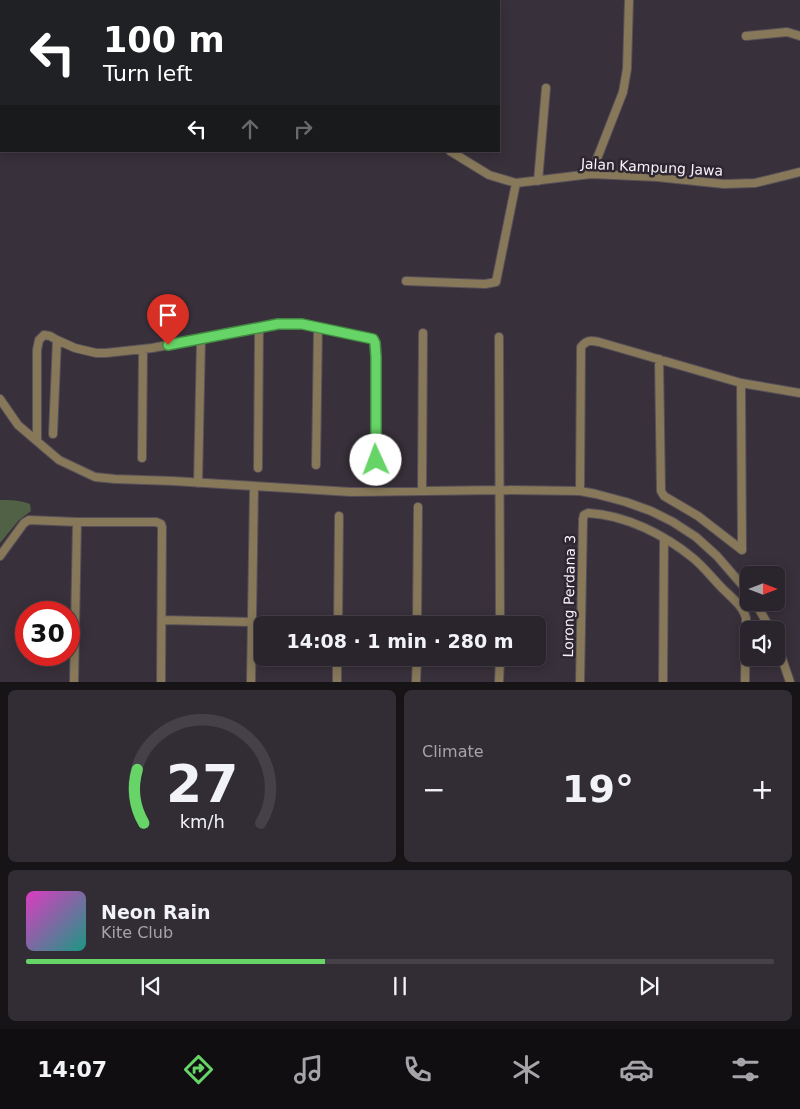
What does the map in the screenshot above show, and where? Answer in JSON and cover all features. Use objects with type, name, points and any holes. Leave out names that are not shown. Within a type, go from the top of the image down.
[{"type":"street","points":[[591,174],[623,92],[627,69],[630,0]]},
{"type":"street","points":[[746,36],[787,32],[800,36]]},
{"type":"street","points":[[538,181],[546,88]]},
{"type":"street","name":"Jalan Kampung Jawa","points":[[452,152],[489,175],[516,183],[591,174],[657,177],[724,184],[755,183],[800,172]]},
{"type":"street","points":[[406,281],[485,284],[496,282],[516,183]]},
{"type":"street","points":[[36,441],[37,350],[39,340],[44,335],[76,348],[96,353],[143,349],[259,328],[302,324],[373,339],[375,343],[376,460]]},
{"type":"street","points":[[316,465],[318,327]]},
{"type":"street","points":[[258,468],[259,328]]},
{"type":"street","points":[[422,491],[423,333]]},
{"type":"street","points":[[499,337],[500,616]]},
{"type":"street","points":[[198,483],[201,339]]},
{"type":"street","points":[[53,434],[57,340]]},
{"type":"street","points":[[580,491],[581,347],[585,342],[591,340],[741,383],[800,393]]},
{"type":"street","points":[[142,458],[143,349]]},
{"type":"street","points":[[659,359],[661,491],[664,496],[698,516],[742,550],[741,383]]},
{"type":"street","points":[[0,399],[18,425],[59,460],[95,477],[115,480],[350,492],[580,491],[626,502],[673,522],[696,537],[717,556],[740,583]]},
{"type":"street","points":[[254,487],[251,681],[256,682]]},
{"type":"street","points":[[417,616],[418,507]]},
{"type":"street","name":"Lorong Perdana 3","points":[[580,682],[582,519],[584,515],[588,513],[625,520],[664,538]]},
{"type":"street","points":[[338,616],[339,516]]},
{"type":"street","points":[[0,556],[24,523],[29,520],[156,522],[161,524],[161,682]]},
{"type":"street","points":[[74,682],[77,522]]},
{"type":"street","points":[[663,682],[664,538]]},
{"type":"street","points":[[664,538],[694,559],[745,614],[745,682]]},
{"type":"street","points":[[162,620],[252,622]]},
{"type":"street","points":[[337,666],[337,682]]},
{"type":"street","points":[[416,682],[417,666]]},
{"type":"street","points":[[499,682],[500,666]]},
{"type":"street","points":[[785,666],[790,682]]},
{"type":"green space","points":[[0,500],[19,501],[30,504],[31,511],[19,520],[0,543]]},
{"type":"route","points":[[168,345],[278,324],[302,324],[373,339],[376,357],[376,460]]}]
